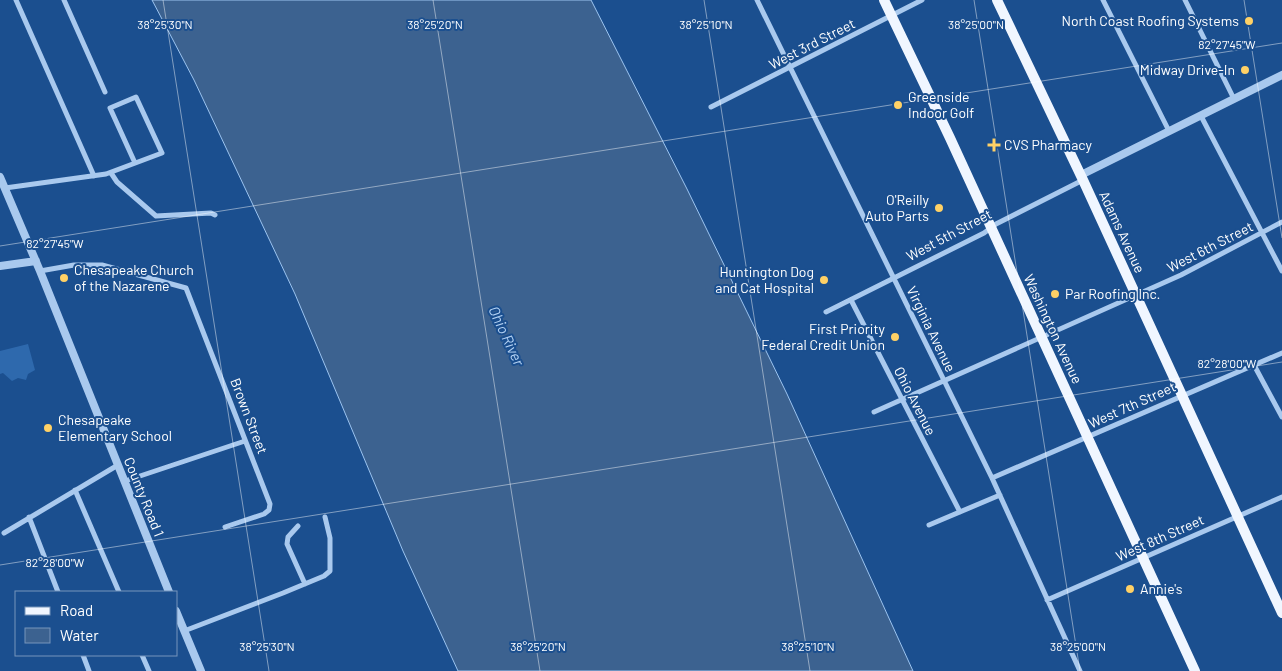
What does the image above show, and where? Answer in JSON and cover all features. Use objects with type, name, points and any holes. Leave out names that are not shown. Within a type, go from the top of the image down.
[{"type":"main road","name":"Washington Avenue","points":[[884,0],[1195,671]]},
{"type":"main road","name":"Adams Avenue","points":[[997,0],[1082,177],[1282,613]]},
{"type":"street","points":[[16,0],[94,176]]},
{"type":"street","points":[[64,0],[105,92]]},
{"type":"street","name":"Virginia Avenue","points":[[757,0],[992,478],[1080,671]]},
{"type":"street","name":"West 3rd Street","points":[[711,107],[922,0]]},
{"type":"street","points":[[1103,0],[1169,132]]},
{"type":"street","points":[[1185,0],[1234,99]]},
{"type":"street","name":"West 5th Street","points":[[826,312],[894,279],[1082,177],[1282,75]]},
{"type":"street","points":[[5,188],[111,173],[162,153],[136,97],[110,108],[134,163]]},
{"type":"street","points":[[1201,116],[1282,271]]},
{"type":"street","points":[[111,173],[117,182],[156,216],[211,213],[215,215]]},
{"type":"street","name":"County Road 1","points":[[0,177],[36,260],[125,481],[166,591]]},
{"type":"street","name":"West 6th Street","points":[[874,412],[1136,295],[1282,222]]},
{"type":"street","points":[[0,266],[36,260]]},
{"type":"street","name":"Brown Street","points":[[40,271],[74,265],[102,265],[186,288],[268,496],[269,510],[256,517],[225,527]]},
{"type":"street","name":"Ohio Avenue","points":[[851,300],[960,512]]},
{"type":"street","name":"West 7th Street","points":[[992,478],[1282,353]]},
{"type":"street","points":[[1254,365],[1282,417]]},
{"type":"street","points":[[125,481],[246,441]]},
{"type":"street","points":[[4,534],[118,464]]},
{"type":"street","points":[[75,490],[119,591]]},
{"type":"street","points":[[929,526],[1000,495]]},
{"type":"street","name":"West 8th Street","points":[[1047,600],[1282,496]]},
{"type":"street","points":[[184,631],[305,584],[330,571],[330,538],[325,517]]},
{"type":"street","points":[[29,518],[58,591]]},
{"type":"street","points":[[298,526],[288,537],[287,544],[305,584]]},
{"type":"street","points":[[178,616],[201,671]]},
{"type":"street","points":[[83,656],[89,671]]},
{"type":"street","points":[[142,656],[149,671]]},
{"type":"shaded area","points":[[28,344],[35,370],[28,374],[26,380],[18,378],[12,381],[3,373],[0,374],[0,351]]},
{"type":"water","name":"Ohio River","points":[[152,0],[591,0],[687,189],[787,394],[913,671],[458,671],[403,551],[295,294],[194,80]]},
{"type":"place","name":"North Coast Roofing Systems","points":[[1249,21]]},
{"type":"place","name":"Midway Drive-In","points":[[1245,70]]},
{"type":"place","name":"Greenside Indoor Golf","points":[[898,105]]},
{"type":"place","name":"CVS Pharmacy","points":[[994,145]]},
{"type":"place","name":"O'Reilly Auto Parts","points":[[939,208]]},
{"type":"place","name":"Chesapeake Church of the Nazarene","points":[[64,278]]},
{"type":"place","name":"Huntington Dog and Cat Hospital","points":[[824,280]]},
{"type":"place","name":"Par Roofing Inc.","points":[[1055,294]]},
{"type":"place","name":"First Priority Federal Credit Union","points":[[895,337]]},
{"type":"place","name":"Chesapeake Elementary School","points":[[48,428]]},
{"type":"place","name":"Annie's","points":[[1130,589]]}]
